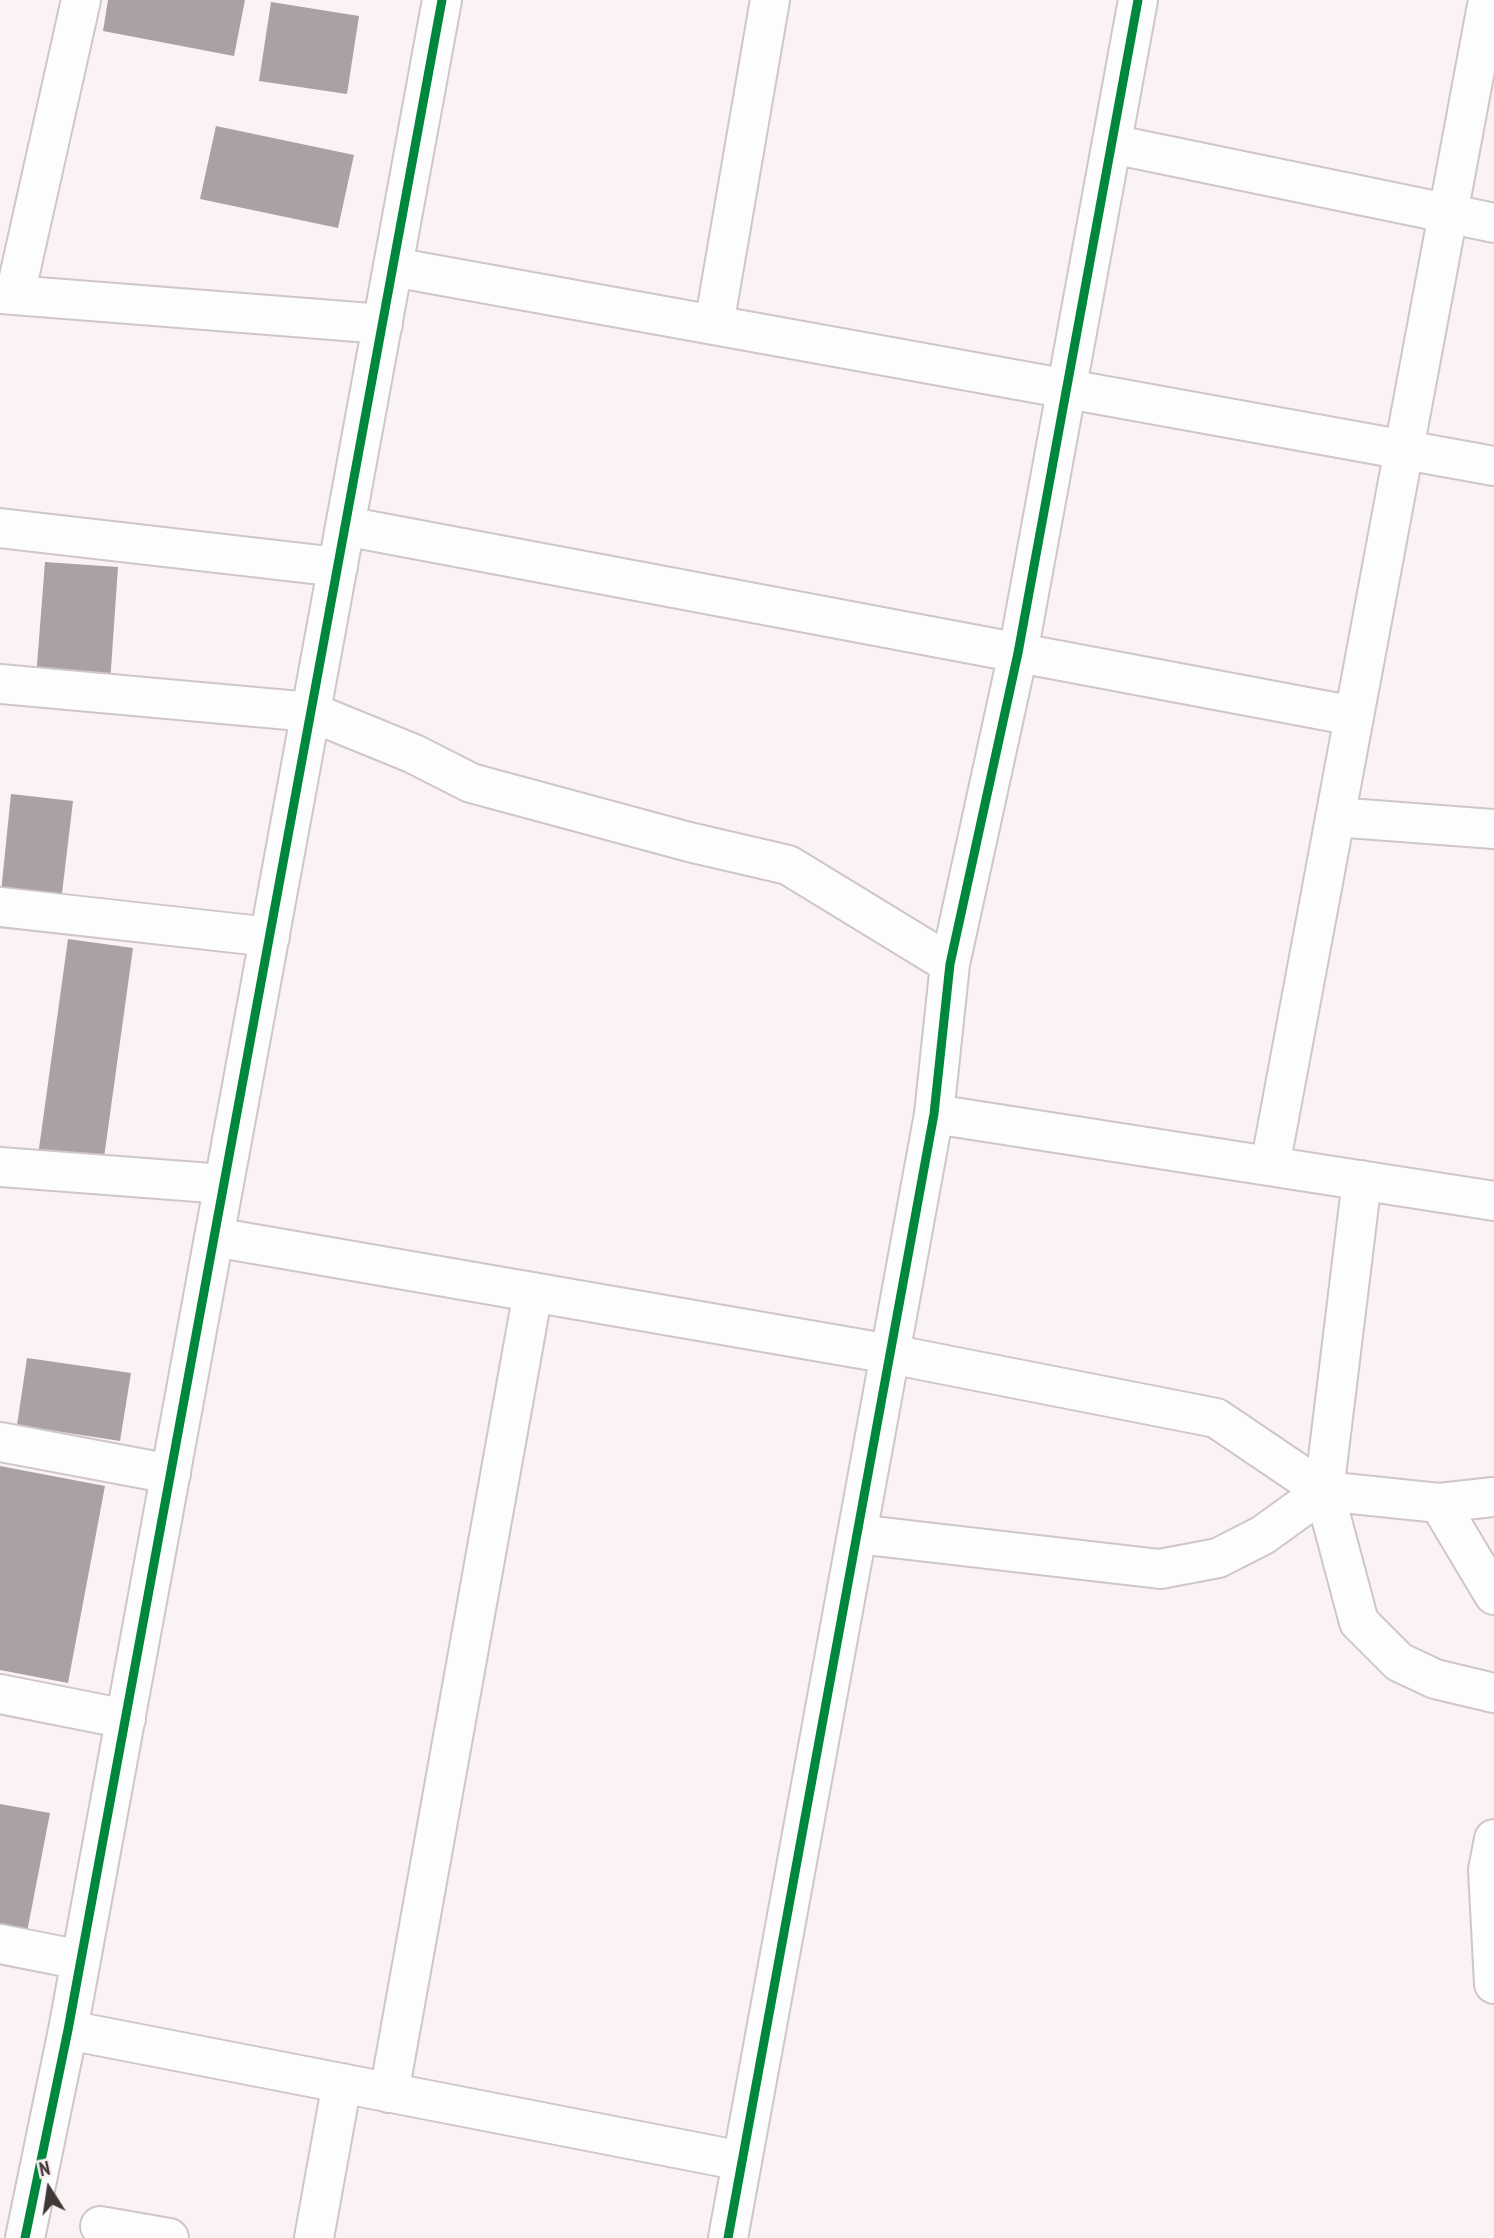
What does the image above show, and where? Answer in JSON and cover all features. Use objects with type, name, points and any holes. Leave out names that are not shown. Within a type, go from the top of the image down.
[{"type":"street","points":[[81,0],[7,295],[383,324]]},
{"type":"street","points":[[25,2238],[16,2199],[68,2030],[442,0]]},
{"type":"street","points":[[714,325],[770,0]]},
{"type":"street","points":[[728,2238],[934,1114],[950,964],[1018,653],[1138,0]]},
{"type":"street","points":[[1270,1166],[1488,0]]},
{"type":"street","points":[[1111,144],[1494,223]]},
{"type":"street","points":[[393,267],[1494,466]]},
{"type":"street","points":[[345,527],[1354,716]]},
{"type":"street","points":[[0,528],[338,567]]},
{"type":"street","points":[[0,684],[311,712],[414,754],[471,783],[689,842],[788,865],[950,964]]},
{"type":"street","points":[[1335,817],[1494,829]]},
{"type":"street","points":[[0,908],[270,937]]},
{"type":"street","points":[[934,1114],[1494,1201]]},
{"type":"street","points":[[0,1167],[224,1184]]},
{"type":"street","points":[[1362,1180],[1324,1491],[1359,1622],[1399,1662],[1435,1679],[1494,1693]]},
{"type":"street","points":[[214,1237],[890,1354],[1216,1418],[1324,1491],[1439,1503],[1494,1497]]},
{"type":"street","points":[[389,2093],[533,1292]]},
{"type":"street","points":[[0,1442],[171,1474]]},
{"type":"street","points":[[857,1534],[1160,1569],[1218,1558],[1264,1535],[1324,1491]]},
{"type":"street","points":[[1439,1503],[1494,1595]]},
{"type":"street","points":[[0,1694],[126,1719]]},
{"type":"street","points":[[1494,1839],[1488,1870],[1494,1984]]},
{"type":"street","points":[[0,1944],[81,1960]]},
{"type":"street","points":[[68,2030],[743,2161]]},
{"type":"street","points":[[314,2238],[341,2083]]},
{"type":"street","points":[[100,2226],[169,2238]]},
{"type":"building","points":[[108,0],[245,0],[234,56],[103,31]]},
{"type":"building","points":[[271,2],[359,16],[347,94],[259,81]]},
{"type":"building","points":[[216,126],[354,155],[338,228],[200,199]]},
{"type":"building","points":[[45,562],[118,567],[110,683],[36,678]]},
{"type":"building","points":[[11,794],[73,801],[60,910],[0,902]]},
{"type":"building","points":[[68,939],[133,948],[102,1172],[37,1163]]},
{"type":"building","points":[[27,1358],[131,1373],[120,1441],[17,1425]]},
{"type":"building","points":[[0,1466],[105,1486],[68,1683],[0,1670]]},
{"type":"building","points":[[0,1804],[50,1813],[27,1932],[0,1927]]},
{"type":"cycle path","points":[[25,2238],[68,2030],[442,0]]},
{"type":"cycle path","points":[[728,2238],[934,1114],[950,964],[1018,653],[1138,0]]}]
